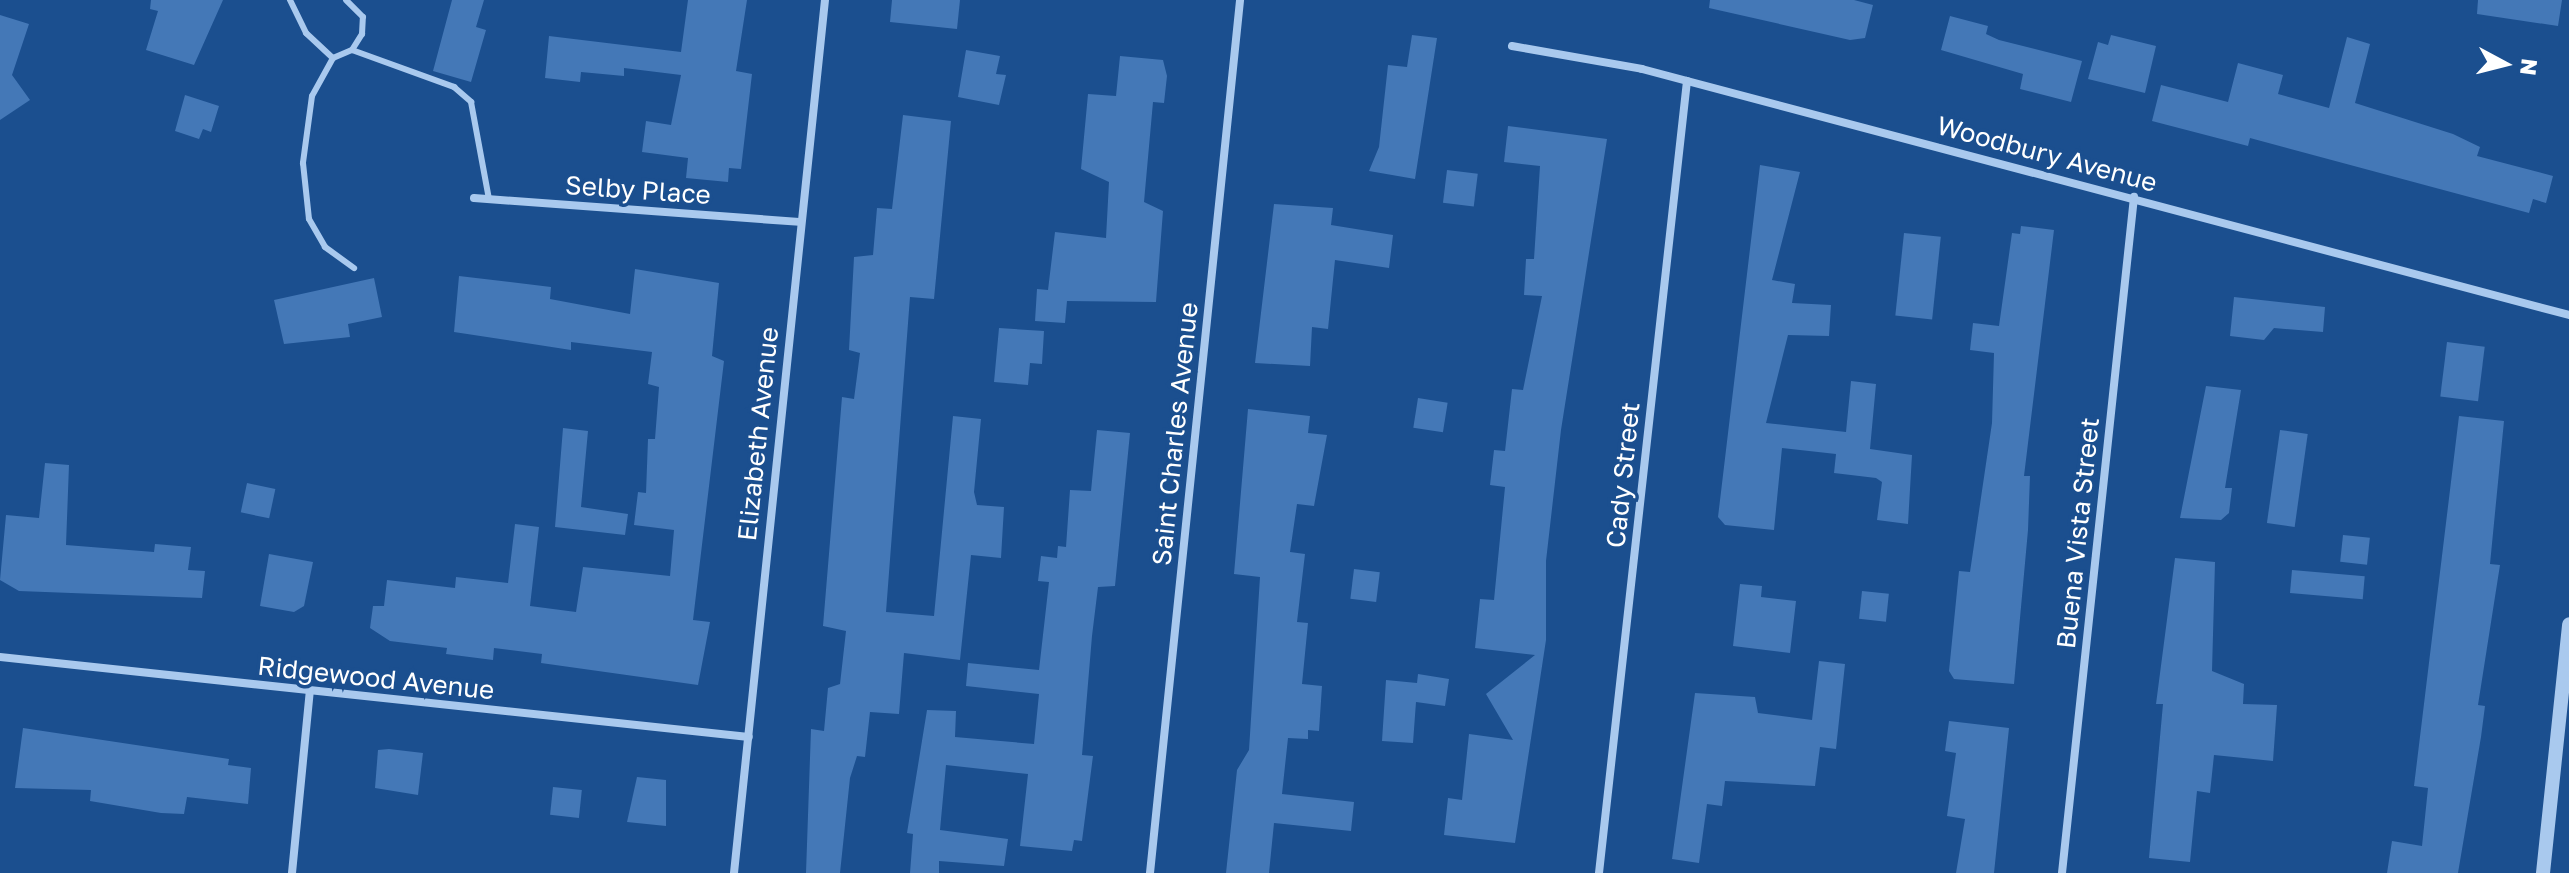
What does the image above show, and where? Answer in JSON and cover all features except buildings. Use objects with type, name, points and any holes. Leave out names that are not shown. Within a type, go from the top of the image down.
[{"type":"street","name":"Elizabeth Avenue","points":[[734,873],[799,222],[825,0]]},
{"type":"street","name":"Saint Charles Avenue","points":[[1150,873],[1240,0]]},
{"type":"street","name":"Woodbury Avenue","points":[[1512,46],[1687,81],[2134,197],[2569,315]]},
{"type":"street","name":"Cady Street","points":[[1599,873],[1687,81]]},
{"type":"street","name":"Buena Vista Street","points":[[2062,873],[2134,197]]},
{"type":"street","name":"Selby Place","points":[[474,198],[799,222]]},
{"type":"street","points":[[2543,873],[2569,624]]},
{"type":"street","name":"Ridgewood Avenue","points":[[0,657],[749,737]]},
{"type":"street","points":[[292,873],[310,691]]},
{"type":"lane","points":[[290,0],[306,33],[333,58]]},
{"type":"lane","points":[[346,0],[363,17],[352,50]]},
{"type":"lane","points":[[354,268],[325,247],[309,219],[303,163],[312,96],[333,58],[352,50],[454,87],[471,102],[486,150],[489,199]]}]
